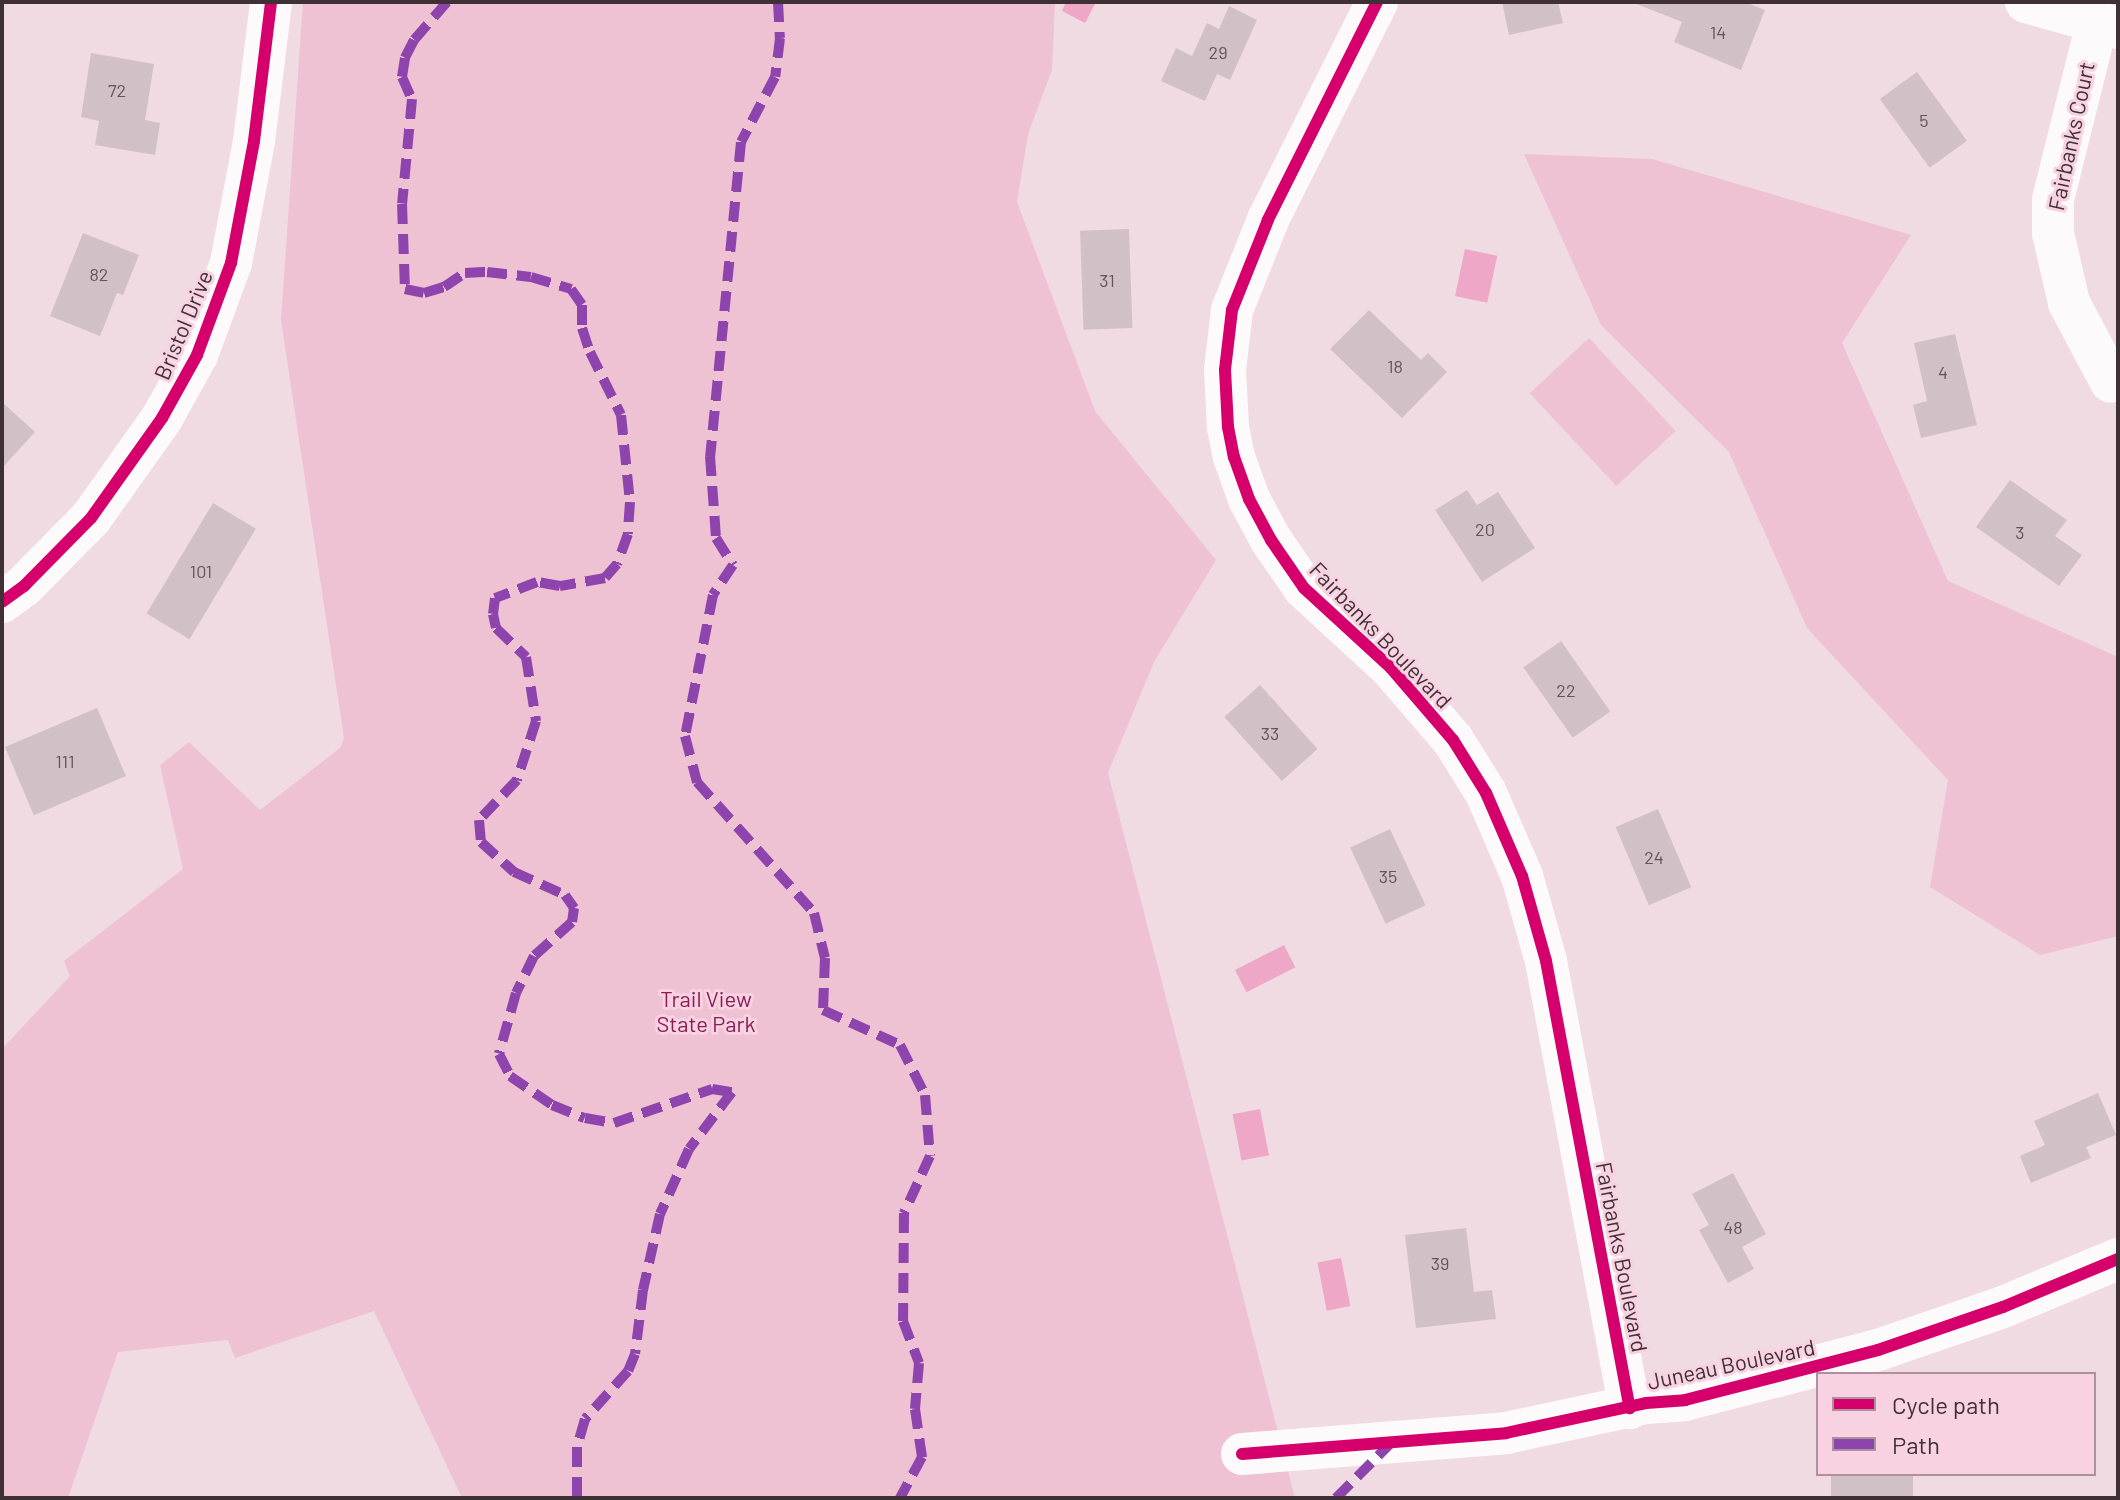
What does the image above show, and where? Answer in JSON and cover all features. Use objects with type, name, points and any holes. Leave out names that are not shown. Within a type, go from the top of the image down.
[{"type":"street","name":"Bristol Drive","points":[[2,602],[24,586],[91,518],[162,418],[197,355],[231,263],[254,141],[271,2]]},
{"type":"street","name":"Fairbanks Boulevard","points":[[1377,2],[1268,220],[1232,310],[1225,370],[1228,427],[1234,457],[1249,499],[1271,540],[1304,588],[1391,668],[1453,740],[1486,793],[1522,876],[1546,961],[1630,1408]]},
{"type":"street","points":[[2026,2],[2108,25]]},
{"type":"street","name":"Fairbanks Court","points":[[2108,25],[2053,200],[2053,233],[2069,303],[2111,382]]},
{"type":"street","name":"Juneau Boulevard","points":[[1242,1454],[1506,1433],[1646,1403],[1685,1400],[1878,1350],[2003,1307],[2118,1259]]},
{"type":"green space","name":"Trail View State Park","points":[[303,2],[1055,2],[1052,70],[1028,134],[1017,202],[1095,411],[1216,560],[1154,662],[1108,773],[1295,1498],[462,1498],[374,1311],[235,1358],[228,1340],[118,1352],[68,1498],[2,1498],[2,1049],[70,976],[64,961],[183,869],[160,765],[189,742],[260,810],[340,748],[344,738],[281,320]]},
{"type":"green space","points":[[1524,154],[1652,159],[1911,235],[1842,343],[1948,581],[2118,657],[2118,936],[2040,955],[1930,887],[1948,780],[1807,628],[1729,452],[1601,325]]},
{"type":"green space","points":[[1589,338],[1676,431],[1616,486],[1530,393]]},
{"type":"shaded area","points":[[1066,2],[1096,2],[1085,23],[1062,11]]},
{"type":"shaded area","points":[[1465,249],[1497,256],[1487,303],[1455,296]]},
{"type":"shaded area","points":[[1284,945],[1295,967],[1246,992],[1235,970]]},
{"type":"shaded area","points":[[1260,1109],[1269,1155],[1241,1160],[1233,1114]]},
{"type":"shaded area","points":[[1341,1258],[1350,1306],[1327,1311],[1317,1263]]},
{"type":"building","points":[[1502,2],[1558,2],[1563,23],[1509,35]]},
{"type":"building","points":[[1745,2],[1765,10],[1741,70],[1674,42],[1682,22],[1634,3]]},
{"type":"building","points":[[1229,6],[1257,20],[1230,80],[1217,74],[1205,101],[1161,81],[1176,48],[1192,56],[1207,23],[1219,29]]},
{"type":"building","points":[[91,53],[154,64],[145,120],[160,123],[155,155],[95,145],[99,121],[81,117]]},
{"type":"building","points":[[1917,72],[1967,141],[1930,168],[1880,99]]},
{"type":"building","points":[[1129,229],[1132,328],[1083,330],[1080,231]]},
{"type":"building","points":[[83,233],[139,255],[123,295],[117,293],[100,336],[50,316]]},
{"type":"building","points":[[1369,310],[1421,360],[1428,353],[1447,372],[1402,418],[1330,349]]},
{"type":"building","points":[[1955,334],[1977,425],[1921,438],[1913,405],[1927,401],[1914,343]]},
{"type":"building","points":[[2,402],[35,432],[2,468]]},
{"type":"building","points":[[2010,480],[2067,520],[2055,536],[2082,555],[2059,586],[1976,527]]},
{"type":"building","points":[[1467,490],[1477,505],[1498,492],[1535,548],[1482,582],[1435,510]]},
{"type":"building","points":[[213,503],[256,529],[189,639],[147,614]]},
{"type":"building","points":[[1561,641],[1610,711],[1573,738],[1523,667]]},
{"type":"building","points":[[1260,685],[1318,749],[1282,781],[1224,717]]},
{"type":"building","points":[[97,708],[126,776],[34,815],[5,747]]},
{"type":"building","points":[[1658,809],[1691,887],[1649,905],[1616,827]]},
{"type":"building","points":[[1390,829],[1425,905],[1386,924],[1350,848]]},
{"type":"building","points":[[2098,1093],[2116,1135],[2086,1147],[2091,1158],[2031,1183],[2020,1156],[2045,1145],[2034,1121]]},
{"type":"building","points":[[1733,1173],[1766,1234],[1742,1247],[1754,1269],[1728,1283],[1699,1230],[1709,1225],[1692,1194]]},
{"type":"building","points":[[1466,1228],[1474,1292],[1492,1290],[1496,1319],[1416,1328],[1405,1235]]},
{"type":"building","points":[[1831,1476],[1913,1476],[1913,1498],[1831,1498]]},
{"type":"marked path","points":[[447,2],[414,40],[405,58],[402,77],[412,99],[402,204],[405,289],[424,293],[444,287],[465,273],[487,272],[531,277],[571,289],[582,305],[582,328],[590,352],[621,415],[630,502],[628,534],[617,564],[605,578],[560,586],[537,582],[495,598],[493,614],[496,628],[526,657],[536,721],[517,780],[479,820],[481,842],[514,872],[565,895],[574,908],[572,922],[534,956],[516,993],[499,1054],[510,1076],[552,1105],[585,1118],[614,1123],[712,1089],[732,1092],[689,1149],[660,1214],[643,1290],[635,1354],[628,1371],[585,1419],[577,1447],[577,1498]]},
{"type":"marked path","points":[[778,2],[780,38],[775,77],[741,142],[710,456],[716,538],[733,565],[713,595],[685,736],[697,782],[814,913],[825,958],[823,1010],[900,1045],[925,1095],[930,1156],[904,1213],[903,1321],[919,1363],[915,1409],[922,1457],[900,1498]]},
{"type":"marked path","points":[[1336,1498],[1390,1444]]},
{"type":"cycle path","points":[[2,602],[24,586],[91,518],[162,418],[197,355],[231,263],[254,141],[271,2]]},
{"type":"cycle path","points":[[1377,2],[1268,220],[1232,310],[1225,370],[1228,427],[1234,457],[1249,499],[1271,540],[1304,588],[1391,668],[1453,740],[1486,793],[1522,876],[1546,961],[1630,1408]]},
{"type":"cycle path","points":[[1242,1454],[1506,1433],[1646,1403],[1685,1400],[1878,1350],[2003,1307],[2118,1259]]}]
